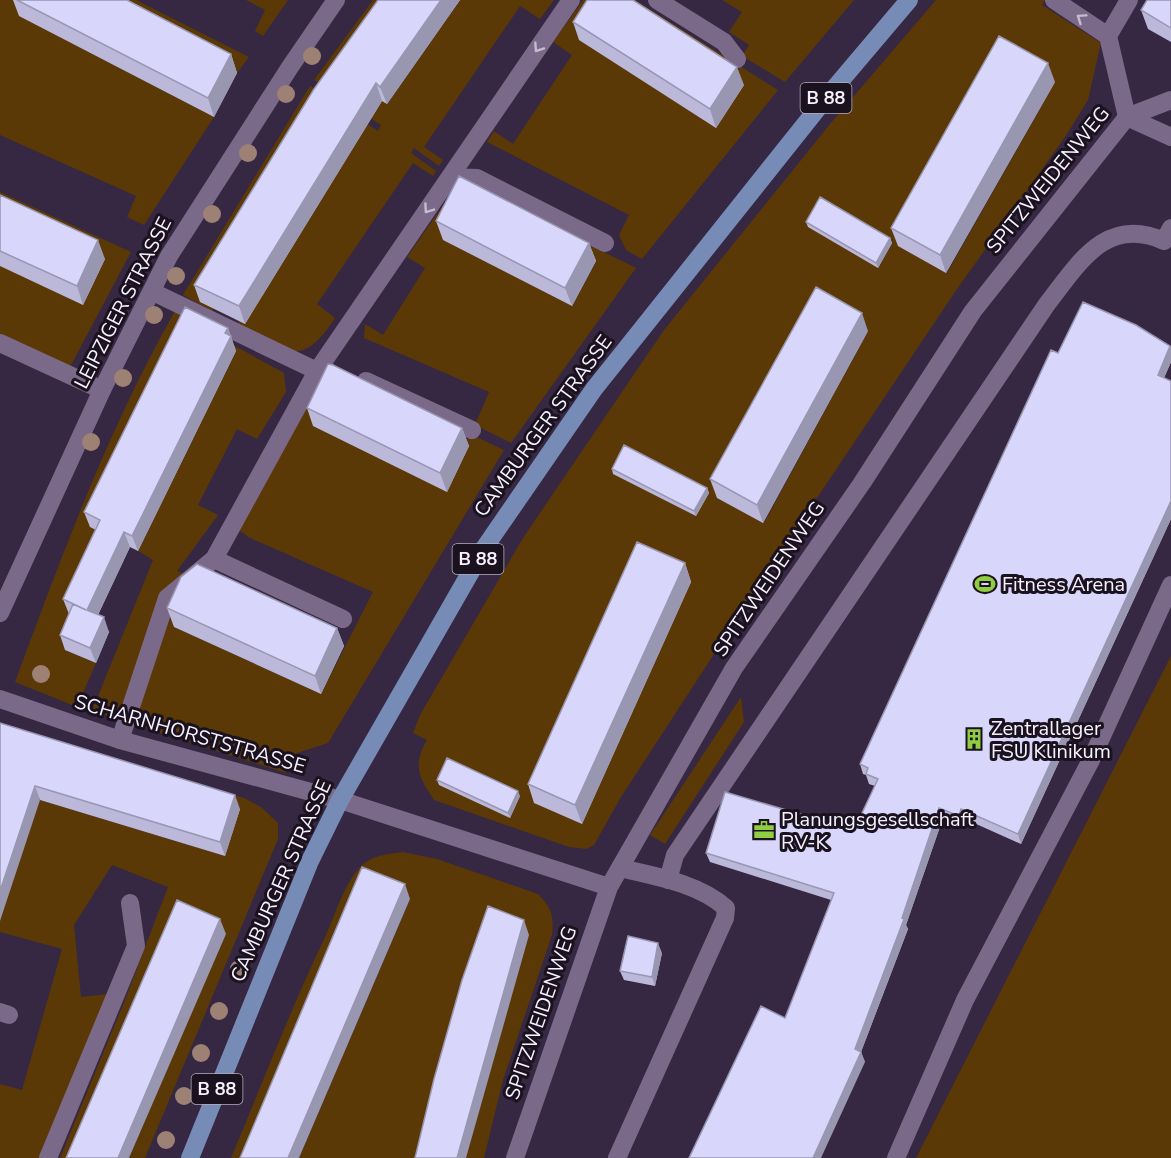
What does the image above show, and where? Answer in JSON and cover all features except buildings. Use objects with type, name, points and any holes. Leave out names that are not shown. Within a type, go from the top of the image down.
[{"type":"main road","name":"CAMBURGER STRASSE","points":[[190,1158],[289,910],[340,800],[485,547],[587,398],[826,98],[909,0]]},
{"type":"street","name":"LEIPZIGER STRASSE","points":[[0,613],[102,390],[169,256],[290,66],[336,0]]},
{"type":"street","points":[[120,740],[168,597],[213,559],[316,370],[571,0]]},
{"type":"street","points":[[657,0],[724,42],[737,59]]},
{"type":"street","points":[[1054,0],[1108,36]]},
{"type":"street","points":[[1129,0],[1108,36],[1126,117],[1171,137]]},
{"type":"street","name":"SPITZWEIDENWEG","points":[[515,1158],[609,887],[734,668],[862,483],[973,311],[1126,117],[1171,100]]},
{"type":"street","points":[[450,177],[477,178],[605,243]]},
{"type":"street","points":[[668,880],[675,855],[1041,314],[1082,258],[1107,238],[1128,232],[1148,234],[1164,242],[1171,228]]},
{"type":"street","points":[[153,292],[316,370],[348,372],[472,430]]},
{"type":"street","points":[[0,343],[102,390]]},
{"type":"street","points":[[213,559],[343,619]]},
{"type":"street","points":[[896,1158],[965,1000],[1091,760],[1171,585]]},
{"type":"street","name":"SCHARNHORSTSTRASSE","points":[[0,699],[120,740],[340,800],[609,887]]},
{"type":"street","points":[[617,1158],[669,1036],[725,918],[726,908],[718,901],[668,880],[620,868]]},
{"type":"street","points":[[48,1158],[136,946],[130,903]]},
{"type":"shaded area","points":[[0,0],[27,0],[20,16],[214,117],[144,225],[127,217],[136,196],[0,135]]},
{"type":"shaded area","points":[[98,0],[136,0],[249,57],[237,73]]},
{"type":"shaded area","points":[[246,0],[288,0],[263,36],[255,31],[265,10]]},
{"type":"shaded area","points":[[373,0],[397,0],[343,98],[314,80]]},
{"type":"shaded area","points":[[460,0],[554,0],[540,19],[520,6],[424,147],[443,160],[439,166],[414,148],[411,153],[436,171],[433,176],[413,163],[317,304],[335,318],[323,335],[301,351],[291,351],[280,348],[237,325],[363,121],[378,131],[381,125],[367,116],[379,98],[387,104]]},
{"type":"shaded area","points":[[583,0],[635,0],[778,90],[642,259],[626,250],[619,235],[629,215],[487,142],[494,131],[513,144],[572,55],[553,42]]},
{"type":"shaded area","points":[[722,0],[854,0],[785,82],[742,56],[749,45],[729,32],[742,12]]},
{"type":"shaded area","points":[[936,0],[1045,0],[1042,5],[1101,43],[1088,100],[1067,134],[955,292],[768,571],[621,797],[594,845],[586,849],[569,847],[434,800],[424,785],[419,771],[422,749],[427,740],[413,733],[420,715],[523,538],[664,330],[830,124]],"holes":[[[1055,82],[947,273],[898,246]],[[868,331],[764,523],[717,498],[717,497]]]},
{"type":"shaded area","points":[[310,86],[338,105],[212,311],[183,295]]},
{"type":"shaded area","points":[[460,181],[636,268],[511,443],[475,425],[489,392],[364,338],[365,324],[383,335],[425,268],[407,257]],"holes":[[[443,239],[596,262],[572,306]]]},
{"type":"shaded area","points":[[0,192],[131,252],[70,367],[0,335]]},
{"type":"shaded area","points":[[175,311],[203,326],[69,614],[65,650],[96,663],[77,707],[15,682],[107,447]]},
{"type":"shaded area","points":[[228,342],[284,373],[286,392],[257,439],[237,429],[198,505],[218,515],[177,571],[196,579],[174,627],[321,694],[373,592],[248,537],[238,529],[314,388],[446,491],[468,447],[465,445],[470,434],[504,450],[328,743],[297,753],[286,773],[92,711],[153,560],[138,551],[236,351]]},
{"type":"shaded area","points":[[1171,656],[1171,1158],[916,1158]]},
{"type":"shaded area","points":[[741,697],[744,722],[665,844],[650,835]]},
{"type":"shaded area","points":[[0,725],[244,798],[261,807],[278,823],[278,839],[145,1158],[129,1158],[225,934],[77,1158],[60,1158],[125,1000],[168,887],[112,865],[74,925],[81,997],[108,994],[40,1158],[0,1158],[0,1084],[22,1090],[62,949],[0,932],[0,788],[225,856]]},
{"type":"shaded area","points":[[403,852],[437,859],[538,894],[551,913],[552,935],[503,1080],[484,1158],[299,1158],[410,899],[249,1158],[231,1158],[289,1018],[350,881],[361,866],[370,859]]},
{"type":"place","name":"Fitness Arena","points":[[985,584]]},
{"type":"place","name":"Zentrallager FSU Klinikum","points":[[974,739]]},
{"type":"place","name":"Planungsgesellschaft RV-K","points":[[764,830]]}]
